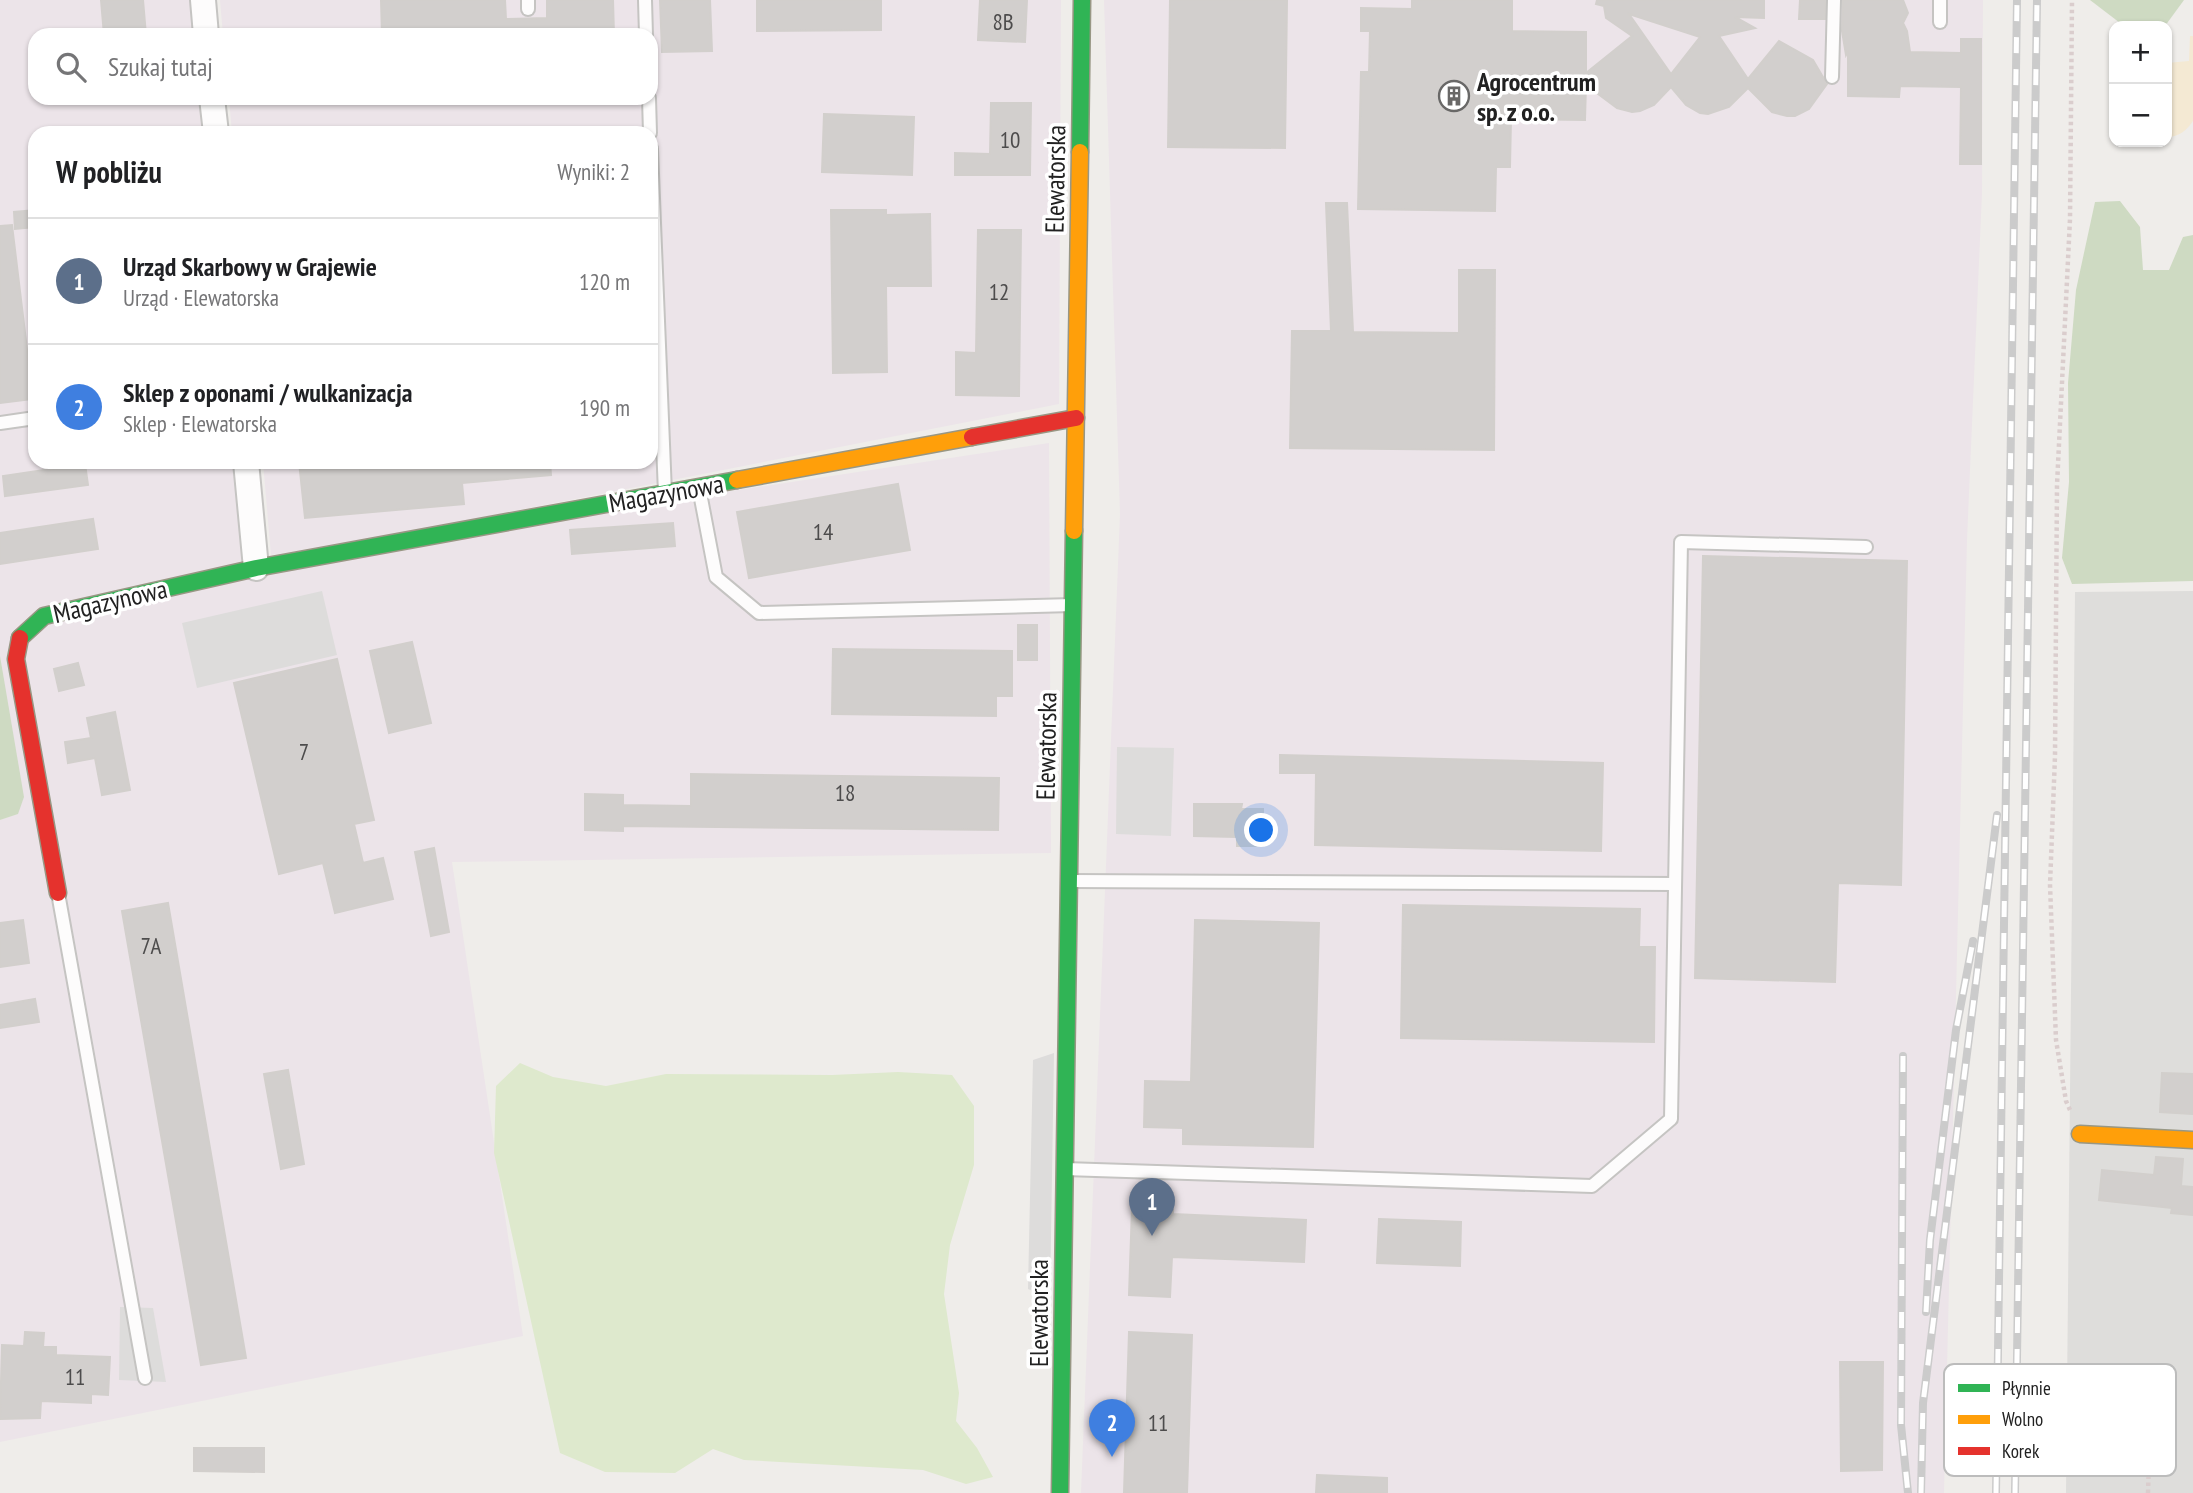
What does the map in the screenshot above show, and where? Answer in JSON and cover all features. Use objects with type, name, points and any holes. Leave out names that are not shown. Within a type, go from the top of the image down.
[{"type":"street","points":[[203,0],[205,28]]},
{"type":"street","name":"Elewatorska","points":[[1060,1493],[1082,0]]},
{"type":"street","points":[[213,105],[215,126]]},
{"type":"street","name":"Magazynowa","points":[[58,893],[16,659],[19,639],[44,616],[256,568],[1076,418]]},
{"type":"street","points":[[247,469],[256,568]]},
{"type":"street","points":[[2080,1134],[2193,1140]]},
{"type":"lane","points":[[645,0],[646,28]]},
{"type":"lane","points":[[1832,77],[1834,0]]},
{"type":"lane","points":[[1940,0],[1940,22]]},
{"type":"lane","points":[[649,105],[650,126]]},
{"type":"lane","points":[[658,322],[665,494]]},
{"type":"lane","points":[[0,423],[28,419]]},
{"type":"lane","points":[[698,487],[716,577],[758,613],[1073,606]]},
{"type":"lane","points":[[1064,1169],[1592,1185],[1671,1119],[1681,542],[1866,547]]},
{"type":"lane","points":[[1068,881],[1675,884]]},
{"type":"lane","points":[[58,893],[145,1378]]},
{"type":"path","points":[[2072,0],[2070,219],[2057,485],[2055,756],[2050,885],[2056,1040],[2066,1101],[2080,1134]]},
{"type":"shaded area","points":[[0,0],[192,0],[194,28],[28,28],[28,105],[203,105],[204,126],[28,126],[28,469],[239,469],[249,564],[1049,443],[1051,853],[452,862],[523,1336],[0,1442],[0,820],[18,814],[0,656]]},
{"type":"shaded area","points":[[220,0],[1061,0],[1059,404],[341,545],[271,555],[264,469],[658,469],[658,126],[231,126],[230,105],[658,105],[658,28],[222,28]]},
{"type":"shaded area","points":[[1104,0],[1983,0],[1982,193],[1967,540],[1947,1364],[1944,1364],[1944,1493],[1081,1493],[1120,514]]},
{"type":"shaded area","points":[[322,591],[337,655],[197,688],[182,623]]},
{"type":"shaded area","points":[[2193,591],[2193,1493],[2066,1493],[2066,1476],[2176,1476],[2176,1364],[2067,1364],[2075,592]]},
{"type":"shaded area","points":[[1117,747],[1174,748],[1171,836],[1116,834]]},
{"type":"shaded area","points":[[1054,1053],[1050,1298],[1028,1289],[1033,1060]]},
{"type":"shaded area","points":[[120,1307],[153,1308],[166,1382],[119,1380]]},
{"type":"green space","points":[[2090,0],[2184,0],[2169,21],[2117,21]]},
{"type":"green space","points":[[2120,201],[2140,227],[2143,270],[2169,270],[2183,237],[2193,235],[2193,581],[2072,584],[2062,558],[2069,482],[2068,383],[2076,290],[2095,202]]},
{"type":"green space","points":[[0,656],[24,797],[18,814],[0,820]]},
{"type":"green space","points":[[520,1063],[553,1077],[606,1086],[666,1074],[832,1075],[898,1072],[952,1075],[974,1106],[974,1165],[950,1245],[944,1294],[959,1393],[956,1421],[977,1448],[993,1477],[966,1484],[923,1470],[744,1460],[713,1449],[675,1473],[605,1472],[560,1453],[494,1153],[496,1086]]},
{"type":"sand","points":[[2190,36],[2193,36],[2193,121],[2182,132],[2172,136],[2172,63],[2189,61]]},
{"type":"building","points":[[101,0],[143,0],[145,28],[103,28]]},
{"type":"building","points":[[381,0],[505,0],[506,19],[547,18],[547,0],[613,0],[614,28],[382,28]]},
{"type":"building","points":[[660,0],[710,0],[712,51],[662,52]]},
{"type":"building","points":[[757,0],[881,0],[881,30],[757,31]]},
{"type":"building","points":[[980,0],[1027,0],[1025,42],[978,40]]},
{"type":"building","points":[[1170,0],[1287,0],[1285,148],[1168,147]]},
{"type":"building","points":[[1412,0],[1512,0],[1512,31],[1586,32],[1586,73],[1632,36],[1606,18],[1604,6],[1596,4],[1597,0],[1764,0],[1764,18],[1735,17],[1755,28],[1719,36],[1748,79],[1779,41],[1813,60],[1827,84],[1809,109],[1795,116],[1772,112],[1748,88],[1729,107],[1708,114],[1700,113],[1686,105],[1671,87],[1654,105],[1632,112],[1617,108],[1586,85],[1585,120],[1511,119],[1510,167],[1496,167],[1495,211],[1358,209],[1361,72],[1369,72],[1370,31],[1361,31],[1361,8],[1412,9]],"holes":[[[1629,14],[1700,37],[1671,74]]]},
{"type":"building","points":[[1800,0],[1825,0],[1825,19],[1799,19]]},
{"type":"building","points":[[1843,0],[1903,0],[1908,13],[1903,23],[1910,52],[1961,53],[1961,39],[1981,39],[1981,164],[1960,164],[1961,87],[1900,86],[1899,97],[1848,96],[1848,51],[1846,55],[1842,31]]},
{"type":"building","points":[[991,103],[1031,103],[1030,175],[955,175],[955,153],[990,154]]},
{"type":"building","points":[[824,114],[914,117],[912,175],[822,172]]},
{"type":"building","points":[[1326,203],[1347,203],[1353,332],[1459,333],[1459,270],[1495,270],[1494,450],[1290,448],[1292,331],[1331,331]]},
{"type":"building","points":[[831,210],[886,210],[886,215],[930,214],[931,286],[886,286],[887,372],[833,373]]},
{"type":"building","points":[[28,211],[28,228],[15,229],[14,212]]},
{"type":"building","points":[[12,225],[28,358],[28,400],[0,403],[0,226]]},
{"type":"building","points":[[978,230],[1021,230],[1019,396],[956,395],[956,352],[976,353]]},
{"type":"building","points":[[51,469],[86,469],[88,485],[5,496],[3,476]]},
{"type":"building","points":[[300,469],[551,469],[551,475],[462,483],[464,504],[305,518]]},
{"type":"building","points":[[898,484],[910,550],[749,578],[737,512]]},
{"type":"building","points":[[93,519],[98,549],[0,564],[0,533]]},
{"type":"building","points":[[673,523],[675,546],[572,554],[570,530]]},
{"type":"building","points":[[1703,556],[1907,561],[1901,885],[1838,883],[1835,982],[1695,978]]},
{"type":"building","points":[[1018,625],[1037,625],[1037,660],[1018,660]]},
{"type":"building","points":[[412,642],[431,723],[389,733],[370,651]]},
{"type":"building","points":[[833,649],[1012,651],[1012,696],[996,696],[996,716],[832,714]]},
{"type":"building","points":[[337,659],[374,820],[354,824],[363,863],[383,858],[393,899],[335,913],[323,863],[279,874],[234,683]]},
{"type":"building","points":[[78,663],[84,685],[59,691],[54,669]]},
{"type":"building","points":[[115,712],[130,790],[102,795],[95,758],[68,763],[65,742],[91,738],[87,718]]},
{"type":"building","points":[[1280,755],[1603,763],[1601,851],[1315,845],[1316,773],[1280,773]]},
{"type":"building","points":[[691,774],[999,778],[998,830],[623,826],[623,831],[585,830],[585,794],[623,795],[623,805],[691,806]]},
{"type":"building","points":[[1194,804],[1242,804],[1241,809],[1263,809],[1263,846],[1237,846],[1237,837],[1194,836]]},
{"type":"building","points":[[434,848],[449,932],[431,936],[415,852]]},
{"type":"building","points":[[168,903],[246,1358],[201,1365],[122,911]]},
{"type":"building","points":[[1403,905],[1640,909],[1639,947],[1655,947],[1654,1042],[1401,1038]]},
{"type":"building","points":[[23,920],[29,963],[0,967],[0,923]]},
{"type":"building","points":[[1195,920],[1319,923],[1313,1147],[1183,1144],[1183,1128],[1144,1127],[1145,1081],[1191,1082]]},
{"type":"building","points":[[35,999],[39,1022],[0,1028],[0,1005]]},
{"type":"building","points":[[288,1070],[304,1164],[281,1169],[264,1074]]},
{"type":"building","points":[[2162,1073],[2193,1074],[2193,1114],[2160,1112]]},
{"type":"building","points":[[2156,1157],[2183,1159],[2181,1186],[2193,1187],[2193,1215],[2171,1213],[2172,1208],[2099,1200],[2102,1170],[2154,1175]]},
{"type":"building","points":[[1132,1208],[1173,1210],[1173,1214],[1306,1220],[1304,1262],[1172,1257],[1170,1297],[1129,1295]]},
{"type":"building","points":[[1379,1219],[1461,1222],[1460,1266],[1377,1263]]},
{"type":"building","points":[[25,1332],[44,1333],[43,1347],[56,1347],[56,1355],[110,1357],[108,1395],[91,1394],[91,1403],[41,1401],[40,1418],[0,1419],[2,1345],[24,1346]]},
{"type":"building","points":[[1129,1332],[1192,1335],[1187,1493],[1124,1493]]},
{"type":"building","points":[[1840,1362],[1883,1362],[1882,1470],[1841,1471]]},
{"type":"building","points":[[194,1448],[264,1448],[264,1472],[194,1471]]},
{"type":"building","points":[[1317,1475],[1387,1478],[1387,1493],[1316,1493]]},
{"type":"railway","points":[[1998,1364],[2017,0]]},
{"type":"railway","points":[[2017,1364],[2037,0]]},
{"type":"railway","points":[[1921,1493],[1923,1403],[1997,815]]},
{"type":"railway","points":[[1926,1312],[1930,1240],[1956,1030],[1973,941]]},
{"type":"railway","points":[[1903,1056],[1901,1425],[1908,1493]]},
{"type":"railway","points":[[1996,1476],[1996,1493]]},
{"type":"railway","points":[[2015,1476],[2015,1493]]},
{"type":"traffic: fast","points":[[1080,152],[1082,0]]},
{"type":"traffic: fast","points":[[20,638],[44,616],[256,568],[737,480]]},
{"type":"traffic: fast","points":[[1060,1493],[1074,531]]},
{"type":"traffic: slow","points":[[1074,531],[1080,152]]},
{"type":"traffic: slow","points":[[737,480],[972,437]]},
{"type":"traffic: slow","points":[[2080,1134],[2193,1140]]},
{"type":"traffic: jam","points":[[972,437],[1076,418]]},
{"type":"traffic: jam","points":[[20,638],[16,659],[58,893]]},
{"type":"place","name":"Agrocentrum sp. z o.o.","points":[[1454,96]]},
{"type":"place","name":"Urząd Skarbowy w Grajewie","points":[[1152,1236]]},
{"type":"place","name":"Sklep z oponami / wulkanizacja","points":[[1112,1457]]}]
